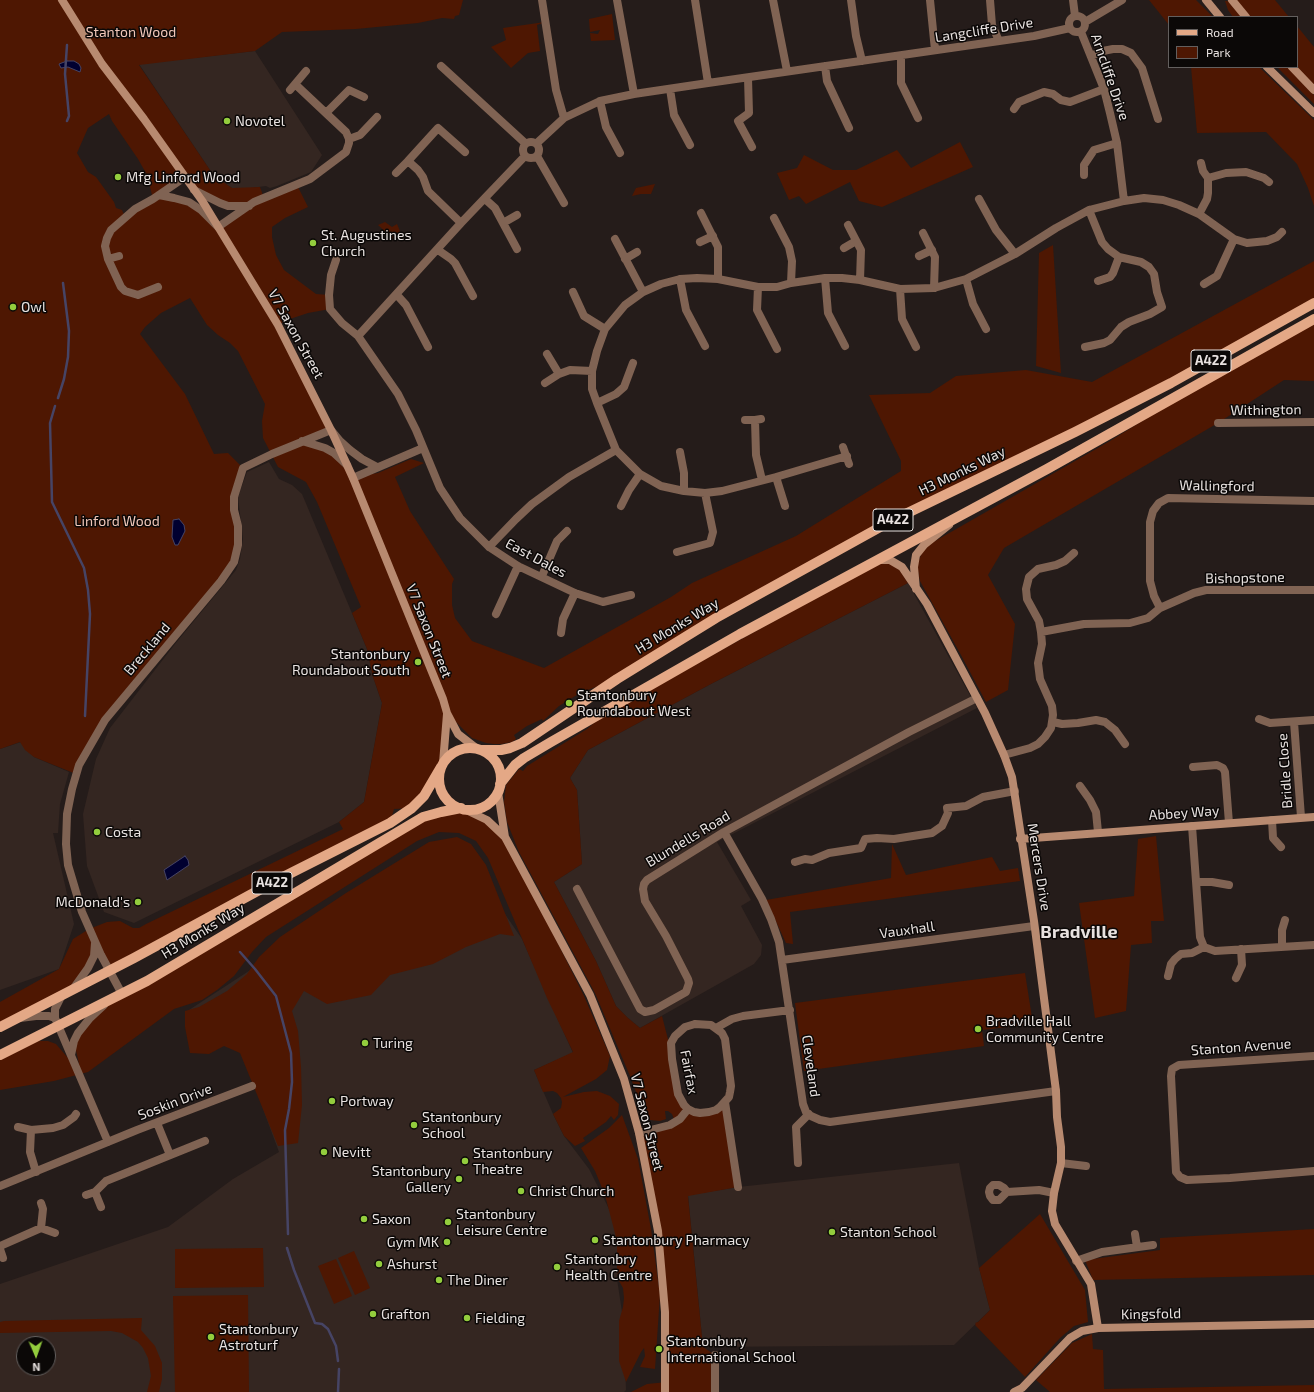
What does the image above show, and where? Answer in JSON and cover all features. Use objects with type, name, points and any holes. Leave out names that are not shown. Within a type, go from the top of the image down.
[{"type":"main road","name":"H3 Monks Way","points":[[479,749],[501,750],[516,745],[617,679],[723,614],[893,520],[1107,416],[1170,383],[1314,303]]},
{"type":"main road","name":"A422","points":[[462,809],[474,810],[484,806],[492,800],[515,765],[551,742],[740,634],[1089,446],[1314,319]]},
{"type":"main road","name":"A422","points":[[442,765],[449,755],[457,750],[467,748],[479,749]]},
{"type":"main road","points":[[479,749],[491,756],[497,764],[501,774],[499,788]]},
{"type":"main road","name":"H3 Monks Way","points":[[0,1027],[61,997],[286,876],[390,823],[412,808],[424,796],[442,765]]},
{"type":"main road","points":[[442,765],[439,780],[442,792],[450,802],[462,809]]},
{"type":"main road","name":"H3 Monks Way","points":[[0,1054],[56,1022],[109,1001],[170,968],[423,817],[441,812],[462,809]]},
{"type":"street","name":"V7 Saxon Street","points":[[62,0],[102,64],[194,190],[251,279],[297,360],[332,430],[446,709],[458,734],[479,749]]},
{"type":"street","points":[[542,0],[556,90],[564,118]]},
{"type":"street","points":[[617,0],[634,94]]},
{"type":"street","points":[[696,0],[708,83]]},
{"type":"street","points":[[773,0],[787,71]]},
{"type":"street","points":[[851,0],[856,36],[862,61]]},
{"type":"street","points":[[930,0],[935,50]]},
{"type":"street","points":[[990,0],[992,25],[999,41]]},
{"type":"street","points":[[1073,0],[1075,16]]},
{"type":"street","points":[[1085,22],[1122,0]]},
{"type":"street","points":[[1217,0],[1207,2],[1219,16]]},
{"type":"street","points":[[1232,0],[1245,16]]},
{"type":"street","points":[[1075,16],[1081,17],[1085,22],[1084,28],[1081,32],[1073,32],[1070,28],[1070,20],[1075,16]]},
{"type":"street","name":"Langcliffe Drive","points":[[537,143],[564,118],[600,101],[634,94],[787,71],[1034,36],[1070,28]]},
{"type":"street","name":"Arncliffe Drive","points":[[1081,32],[1104,90],[1117,143],[1124,201]]},
{"type":"street","points":[[1091,56],[1113,49],[1122,49],[1131,53],[1142,68],[1158,119]]},
{"type":"street","points":[[901,56],[901,83],[918,118]]},
{"type":"street","points":[[441,66],[525,143]]},
{"type":"street","points":[[824,66],[827,81],[849,128]]},
{"type":"street","points":[[1268,68],[1314,113]]},
{"type":"street","points":[[1293,68],[1314,90]]},
{"type":"street","points":[[159,196],[189,202],[201,210],[218,227],[249,206],[264,198],[310,179],[346,152],[350,144],[350,138],[346,132],[326,113],[292,87],[306,72]]},
{"type":"street","points":[[748,78],[749,113],[738,121],[752,147]]},
{"type":"street","points":[[670,89],[674,115],[690,145]]},
{"type":"street","points":[[326,113],[349,90],[364,97]]},
{"type":"street","points":[[1014,109],[1019,102],[1044,92],[1053,94],[1061,100],[1070,102],[1104,90]]},
{"type":"street","points":[[600,101],[606,127],[620,153]]},
{"type":"street","points":[[350,138],[360,135],[377,117]]},
{"type":"street","points":[[396,173],[438,128],[465,152]]},
{"type":"street","points":[[525,143],[530,141],[537,143],[540,151],[537,156],[533,158],[525,156]]},
{"type":"street","points":[[525,143],[523,148],[525,156]]},
{"type":"street","points":[[1084,175],[1084,165],[1094,150],[1117,143]]},
{"type":"street","points":[[358,336],[397,295],[461,223],[525,156]]},
{"type":"street","points":[[537,156],[543,164],[564,203]]},
{"type":"street","points":[[408,161],[423,177],[428,191],[461,223]]},
{"type":"street","points":[[1198,214],[1207,199],[1208,193],[1208,178],[1203,171],[1201,163]]},
{"type":"street","points":[[1208,178],[1226,173],[1246,172],[1264,178],[1269,182]]},
{"type":"street","points":[[158,287],[138,295],[126,291],[121,287],[108,259],[105,246],[111,230],[135,210],[159,196],[185,177]]},
{"type":"street","points":[[194,190],[228,206],[249,206]]},
{"type":"street","points":[[843,447],[848,460],[722,491],[705,493],[684,491],[661,486],[640,474],[616,450],[596,404],[592,389],[592,371],[605,329],[625,305],[643,292],[662,284],[680,279],[718,279],[758,287],[777,287],[791,283],[824,278],[842,278],[860,280],[900,289],[934,288],[966,279],[1015,254],[1056,228],[1090,210],[1124,201],[1144,198],[1163,200],[1179,204],[1198,214],[1234,239],[1247,243],[1259,243],[1277,237],[1282,232]]},
{"type":"street","points":[[485,199],[495,208],[517,249]]},
{"type":"street","points":[[979,199],[996,230],[1015,254]]},
{"type":"street","points":[[1085,346],[1104,343],[1110,340],[1121,327],[1162,307],[1157,292],[1154,274],[1149,267],[1141,262],[1119,257],[1108,249],[1102,242],[1090,210]]},
{"type":"street","points":[[702,213],[718,247],[718,279]]},
{"type":"street","points":[[503,223],[517,215]]},
{"type":"street","points":[[774,218],[790,247],[792,261],[791,283]]},
{"type":"street","points":[[848,225],[861,250],[860,280]]},
{"type":"street","points":[[923,232],[935,257],[934,288]]},
{"type":"street","points":[[700,242],[713,236]]},
{"type":"street","points":[[615,239],[643,292]]},
{"type":"street","points":[[1204,284],[1217,276],[1234,239]]},
{"type":"street","points":[[844,248],[856,241]]},
{"type":"street","points":[[438,250],[451,258],[455,263],[473,296]]},
{"type":"street","points":[[919,256],[932,250]]},
{"type":"street","points":[[625,259],[637,252]]},
{"type":"street","points":[[108,259],[119,256]]},
{"type":"street","points":[[1098,281],[1110,277],[1119,257]]},
{"type":"street","points":[[336,260],[331,275],[329,295],[330,309],[342,323],[358,336],[398,394],[423,448],[352,478]]},
{"type":"street","points":[[824,278],[828,313],[845,346]]},
{"type":"street","points":[[680,279],[686,310],[705,346]]},
{"type":"street","points":[[966,279],[973,304],[986,329]]},
{"type":"street","points":[[758,287],[757,310],[777,349]]},
{"type":"street","points":[[900,289],[902,319],[916,348]]},
{"type":"street","points":[[573,292],[584,316],[605,329]]},
{"type":"street","points":[[129,302],[130,293]]},
{"type":"street","points":[[397,295],[406,305],[428,347]]},
{"type":"street","points":[[547,354],[559,374]]},
{"type":"street","points":[[596,404],[616,394],[624,387],[633,363]]},
{"type":"street","points":[[545,383],[559,374],[570,370],[592,371]]},
{"type":"street","points":[[745,420],[758,419],[756,455],[762,480]]},
{"type":"street","name":"Withington","points":[[1218,423],[1314,422]]},
{"type":"street","points":[[332,430],[340,441],[350,450],[362,459],[377,467]]},
{"type":"street","name":"Breckland","points":[[122,994],[82,912],[68,865],[66,844],[67,814],[79,765],[105,720],[221,581],[234,562],[238,545],[238,526],[234,510],[234,498],[243,468],[302,441],[332,430]]},
{"type":"street","points":[[302,441],[325,448],[334,453],[346,465]]},
{"type":"street","name":"East Dales","points":[[423,448],[440,488],[460,518],[490,547],[518,566],[542,576],[574,593],[603,602],[631,595]]},
{"type":"street","points":[[490,547],[532,504],[569,477],[616,450]]},
{"type":"street","points":[[680,452],[684,473],[684,491]]},
{"type":"street","points":[[621,506],[629,490],[640,474]]},
{"type":"street","points":[[776,477],[785,506]]},
{"type":"street","points":[[678,552],[710,543],[713,532],[705,493]]},
{"type":"street","name":"Wallingford","points":[[1160,608],[1154,596],[1150,581],[1150,522],[1153,511],[1159,503],[1168,498],[1314,501]]},
{"type":"street","points":[[916,589],[914,567],[916,555],[924,545],[967,512]]},
{"type":"street","points":[[542,576],[557,541],[567,531]]},
{"type":"street","points":[[1004,755],[1030,748],[1038,744],[1046,737],[1051,728],[1053,722],[1052,706],[1040,679],[1038,663],[1042,644],[1041,632],[1039,621],[1027,599],[1026,589],[1029,578],[1038,569],[1065,562],[1074,554]]},
{"type":"street","name":"Mercers Drive","points":[[877,560],[890,560],[902,567],[927,604],[977,698],[1004,755],[1012,777],[1056,1091],[1061,1163],[1054,1193],[1052,1211],[1055,1224],[1091,1284],[1098,1328]]},
{"type":"street","points":[[496,614],[518,566]]},
{"type":"street","name":"Bishopstone","points":[[1041,632],[1084,624],[1130,623],[1148,618],[1160,608],[1194,593],[1206,590],[1314,590]]},
{"type":"street","points":[[562,633],[564,619],[574,593]]},
{"type":"street","name":"Blundells Road","points":[[577,889],[640,1009],[644,1012],[654,1010],[686,992],[689,983],[666,936],[645,901],[643,889],[647,880],[724,832],[909,732],[977,698]]},
{"type":"street","name":"V7 Saxon Street","points":[[442,765],[446,709]]},
{"type":"street","name":"Bridle Close","points":[[1259,719],[1270,723],[1314,720]]},
{"type":"street","points":[[1053,722],[1062,724],[1096,720],[1105,722],[1116,730],[1125,744]]},
{"type":"street","name":"Bridle Close","points":[[1294,722],[1301,817]]},
{"type":"street","points":[[1193,767],[1217,765],[1223,768],[1225,772],[1229,824]]},
{"type":"street","points":[[1080,786],[1096,812],[1098,832]]},
{"type":"street","name":"V7 Saxon Street","points":[[499,788],[505,837]]},
{"type":"street","points":[[795,862],[805,859],[812,860],[829,853],[861,848],[865,840],[877,838],[894,839],[932,834],[942,826],[948,813],[947,804],[966,806],[983,797],[1015,791]]},
{"type":"street","name":"V7 Saxon Street","points":[[462,809],[487,820],[505,837],[590,995],[627,1090],[636,1118],[658,1231],[666,1312],[665,1392]]},
{"type":"street","name":"Abbey Way","points":[[1020,839],[1314,817]]},
{"type":"street","points":[[1272,820],[1273,838],[1281,847]]},
{"type":"street","points":[[1192,826],[1200,937],[1204,947]]},
{"type":"street","name":"Cleveland","points":[[724,832],[762,899],[779,942],[803,1104],[809,1114],[820,1120],[830,1122],[1056,1091]]},
{"type":"street","points":[[1197,882],[1212,882],[1229,885]]},
{"type":"street","points":[[1282,947],[1282,930],[1285,920]]},
{"type":"street","name":"Vauxhall","points":[[782,960],[1034,926]]},
{"type":"street","points":[[71,991],[88,968],[94,956],[95,941]]},
{"type":"street","points":[[1168,976],[1171,964],[1181,954],[1192,953],[1204,947],[1215,951],[1314,945]]},
{"type":"street","points":[[1236,978],[1242,965],[1241,949]]},
{"type":"street","points":[[61,997],[55,1009],[56,1022],[72,1055],[108,1142]]},
{"type":"street","points":[[72,1055],[74,1041],[78,1033],[90,1018],[109,1001]]},
{"type":"street","points":[[738,1187],[725,1102],[729,1097],[731,1086],[725,1039],[722,1032],[716,1028],[732,1019],[743,1016],[790,1010]]},
{"type":"street","points":[[16,1019],[49,1016],[56,1022]]},
{"type":"street","name":"Fairfax","points":[[716,1028],[711,1025],[695,1024],[679,1032],[671,1043],[672,1059],[678,1094],[680,1100],[688,1109],[700,1113],[709,1112],[716,1110],[725,1102]]},
{"type":"street","name":"Stanton Avenue","points":[[1314,1056],[1179,1065],[1172,1069],[1171,1076],[1176,1172],[1180,1178],[1187,1180],[1314,1172]]},
{"type":"street","name":"Soskin Drive","points":[[0,1186],[252,1086]]},
{"type":"street","name":"Fairfax","points":[[639,1133],[670,1125],[680,1119],[688,1109]]},
{"type":"street","points":[[798,1163],[796,1126],[809,1114]]},
{"type":"street","points":[[18,1127],[31,1130],[53,1128],[63,1125],[76,1117]]},
{"type":"street","points":[[157,1123],[170,1154]]},
{"type":"street","points":[[31,1130],[30,1152],[36,1172]]},
{"type":"street","points":[[86,1196],[96,1192],[106,1181],[201,1142],[202,1152]]},
{"type":"street","points":[[1061,1163],[1086,1166]]},
{"type":"street","points":[[1007,1192],[1039,1190],[1054,1193]]},
{"type":"street","points":[[96,1192],[101,1206]]},
{"type":"street","points":[[41,1203],[43,1209],[41,1228]]},
{"type":"street","points":[[0,1246],[41,1228],[55,1233]]},
{"type":"street","points":[[1135,1234],[1137,1247]]},
{"type":"street","points":[[1076,1261],[1102,1252],[1153,1245]]},
{"type":"street","points":[[0,1249],[3,1258]]},
{"type":"street","name":"Kingsfold","points":[[1014,1392],[1022,1388],[1070,1338],[1082,1331],[1098,1328],[1314,1324]]},
{"type":"street","points":[[715,1355],[716,1392]]},
{"type":"shaded area","points":[[255,51],[322,155],[311,172],[277,186],[270,188],[266,186],[232,188],[214,176],[139,64]]},
{"type":"shaded area","points":[[67,61],[74,61],[79,64],[81,68],[80,72],[68,67],[61,68],[59,64]]},
{"type":"shaded area","points":[[269,462],[279,479],[292,485],[302,494],[367,649],[373,677],[382,703],[364,802],[339,822],[134,923],[104,912],[87,866],[83,814],[96,759],[110,728],[175,644],[236,570],[240,559],[243,539],[238,497],[247,472]]},
{"type":"shaded area","points":[[179,519],[184,525],[185,531],[178,545],[175,545],[172,537],[173,520]]},
{"type":"shaded area","points":[[908,583],[977,708],[717,842],[751,900],[741,906],[762,945],[761,955],[754,964],[640,1028],[616,1006],[596,961],[554,882],[582,864],[577,790],[570,778],[588,750],[709,685]]},
{"type":"shaded area","points":[[21,742],[34,757],[69,772],[60,804],[58,833],[53,833],[74,924],[59,969],[0,990],[0,749]]},
{"type":"shaded area","name":"Stantonbury School","points":[[453,838],[522,939],[573,1053],[534,1070],[564,1136],[589,1169],[611,1213],[620,1250],[617,1279],[624,1325],[626,1390],[624,1392],[0,1392],[0,1284],[168,1227],[233,1179],[279,1152],[239,1044],[189,1010]]},
{"type":"shaded area","points":[[185,856],[189,865],[167,880],[164,870]]},
{"type":"shaded area","name":"Stanton School","points":[[959,1163],[979,1268],[990,1310],[954,1345],[703,1347],[688,1195],[738,1187]]},
{"type":"green space","points":[[0,0],[463,0],[459,15],[455,16],[454,19],[442,18],[418,23],[356,29],[282,32],[255,51],[139,65],[214,176],[232,188],[260,187],[264,198],[297,185],[308,207],[285,218],[272,227],[272,237],[276,255],[284,270],[316,294],[329,295],[330,309],[308,313],[287,320],[278,325],[331,430],[303,441],[334,453],[353,477],[378,473],[411,459],[424,463],[395,477],[410,511],[454,579],[452,584],[452,605],[455,618],[472,641],[544,668],[671,597],[692,583],[796,536],[901,471],[901,461],[869,395],[930,393],[956,376],[1026,370],[1092,382],[1314,261],[1314,303],[1284,321],[893,520],[617,679],[580,693],[559,706],[543,721],[542,719],[527,726],[514,735],[516,739],[512,742],[494,744],[472,738],[447,713],[443,763],[412,808],[394,809],[390,823],[110,971],[101,955],[94,956],[71,991],[0,1027],[0,1002],[59,969],[73,939],[89,929],[107,922],[120,921],[133,928],[139,928],[343,829],[339,822],[364,802],[382,703],[373,677],[367,649],[352,613],[361,607],[317,502],[306,482],[278,467],[263,438],[262,421],[265,404],[238,351],[207,325],[190,298],[161,313],[145,327],[140,334],[185,394],[214,454],[228,453],[243,468],[234,510],[234,562],[105,720],[76,774],[34,757],[25,750],[20,742],[0,749]],"holes":[[[109,114],[147,175],[153,199],[125,217],[122,210],[116,208],[114,202],[96,177],[88,172],[77,153],[88,128]],[[185,177],[205,196],[228,206],[248,206],[218,227],[201,210],[159,195]]]},
{"type":"green space","points":[[1149,0],[1196,0],[1212,16],[1168,16],[1168,24]]},
{"type":"green space","points":[[1232,0],[1275,0],[1288,16],[1245,16]]},
{"type":"green space","points":[[1225,1],[1228,1],[1241,16],[1232,16],[1228,10]]},
{"type":"green space","points":[[612,14],[615,40],[591,41],[590,33],[598,34],[600,30],[590,32],[589,19]]},
{"type":"green space","points":[[545,22],[537,25],[540,51],[528,53],[511,68],[491,47],[506,40],[503,28]]},
{"type":"green space","points":[[1298,27],[1314,47],[1314,90],[1298,68]]},
{"type":"green space","points":[[1191,68],[1260,68],[1314,120],[1314,206],[1297,164],[1266,132],[1197,133]]},
{"type":"green space","points":[[1278,68],[1288,68],[1314,95],[1314,104]]},
{"type":"green space","points":[[960,142],[973,167],[882,207],[859,201],[850,182],[806,204],[799,196],[789,200],[777,173],[797,168],[804,155],[833,170],[856,170],[897,150],[911,168]]},
{"type":"green space","points":[[655,184],[651,194],[632,196],[636,188]]},
{"type":"green space","points":[[385,222],[392,227],[397,224],[400,231],[393,239],[378,225]]},
{"type":"green space","points":[[1053,245],[1061,373],[1036,366],[1039,253]]},
{"type":"green space","points":[[1314,319],[1314,381],[1284,380],[1218,423],[1004,548],[988,575],[1015,624],[1008,690],[986,702],[920,581],[918,563],[922,552],[928,545],[1110,441],[1222,371]]},
{"type":"green space","points":[[883,563],[890,563],[898,567],[908,583],[709,685],[588,750],[570,778],[577,790],[582,864],[554,882],[596,961],[616,1006],[640,1028],[662,1016],[671,1051],[680,1100],[700,1113],[725,1102],[738,1187],[688,1196],[703,1347],[715,1355],[715,1392],[631,1392],[647,1384],[667,1382],[658,1231],[639,1133],[675,1122],[672,1114],[668,1111],[665,1111],[666,1119],[660,1121],[650,1120],[644,1113],[595,993],[519,852],[507,822],[504,802],[506,785],[519,769],[523,771],[527,766],[587,729],[602,716],[872,567]]},
{"type":"green space","points":[[461,808],[487,820],[505,837],[584,996],[610,1056],[607,1070],[596,1079],[563,1097],[584,1092],[597,1091],[610,1096],[619,1104],[618,1115],[614,1120],[611,1116],[606,1122],[583,1138],[585,1141],[575,1146],[564,1136],[553,1114],[561,1108],[561,1098],[553,1091],[543,1092],[534,1070],[573,1052],[547,998],[488,858],[476,841],[459,833],[439,832],[417,841],[266,937],[252,952],[234,976],[217,990],[202,1000],[174,1009],[88,1072],[54,1081],[0,1090],[0,1057],[38,1041],[48,1041],[56,1044],[68,1058],[79,1064],[74,1041],[109,1001],[423,817]]},
{"type":"green space","points":[[1156,836],[1164,921],[1151,921],[1152,943],[1131,945],[1126,1011],[1095,1018],[1079,903],[1134,896],[1138,839]]},
{"type":"green space","points":[[457,837],[471,844],[486,865],[514,936],[500,934],[466,947],[433,964],[390,975],[371,995],[327,1004],[304,991],[292,1011],[298,1031],[301,1067],[302,1105],[298,1143],[278,1146],[240,1053],[224,1046],[209,1054],[190,1053],[185,1027],[185,1011],[199,1007],[227,991],[247,974],[259,957],[280,937],[346,893],[429,842]]},
{"type":"green space","points":[[892,844],[906,875],[992,857],[1000,871],[1018,868],[1020,881],[790,912],[793,944],[786,943],[766,900],[891,878]]},
{"type":"green space","points":[[1025,973],[1033,1024],[982,1030],[984,1046],[804,1071],[795,1003]]},
{"type":"green space","points":[[622,1115],[638,1159],[651,1229],[660,1295],[655,1369],[640,1367],[645,1356],[644,1348],[626,1382],[619,1361],[619,1321],[624,1298],[623,1288],[619,1281],[617,1270],[617,1241],[605,1195],[595,1171],[581,1148],[609,1128]]},
{"type":"green space","points":[[1040,1214],[1085,1290],[1088,1322],[1074,1326],[1060,1338],[1025,1377],[975,1325],[975,1323],[978,1322],[990,1310],[979,1268]]},
{"type":"green space","points":[[1314,1229],[1314,1275],[1093,1280],[1085,1260],[1160,1250],[1160,1238]]},
{"type":"green space","points":[[263,1248],[264,1287],[175,1288],[175,1249]]},
{"type":"green space","points":[[354,1251],[370,1288],[355,1295],[338,1258]]},
{"type":"green space","points":[[336,1259],[352,1296],[334,1304],[318,1266]]},
{"type":"green space","name":"Stantonbury Astroturf","points":[[248,1295],[249,1392],[175,1392],[173,1296]]},
{"type":"green space","points":[[142,1318],[141,1330],[155,1346],[162,1363],[162,1379],[159,1392],[147,1392],[151,1376],[148,1358],[138,1342],[122,1333],[111,1331],[0,1333],[0,1322],[4,1321]]},
{"type":"green space","points":[[1092,1334],[1093,1349],[1103,1350],[1104,1389],[1314,1385],[1314,1392],[1050,1392],[1036,1380],[1072,1343]]},
{"type":"waterway","points":[[67,45],[65,74],[69,116],[67,121]]},
{"type":"waterway","points":[[58,398],[64,379],[68,357],[69,331],[63,283]]},
{"type":"waterway","points":[[55,406],[50,423],[52,502],[84,568],[88,590],[90,614],[85,716]]},
{"type":"waterway","points":[[240,952],[276,996],[291,1053],[292,1082],[285,1130],[288,1234]]},
{"type":"waterway","points":[[287,1248],[315,1323],[322,1324],[328,1329],[336,1346],[338,1361]]},
{"type":"waterway","points":[[338,1392],[339,1369]]},
{"type":"place","name":"Novotel","points":[[227,121]]},
{"type":"place","name":"Mfg Linford Wood","points":[[118,177]]},
{"type":"place","name":"St. Augustines Church","points":[[313,243]]},
{"type":"place","name":"Owl","points":[[13,307]]},
{"type":"place","name":"Stantonbury Roundabout South","points":[[418,662]]},
{"type":"place","name":"Stantonbury Roundabout West","points":[[569,703]]},
{"type":"place","name":"Costa","points":[[97,832]]},
{"type":"place","name":"McDonald's","points":[[138,902]]},
{"type":"place","name":"Bradville Hall Community Centre","points":[[978,1029]]},
{"type":"place","name":"Turing","points":[[365,1043]]},
{"type":"place","name":"Portway","points":[[332,1101]]},
{"type":"place","name":"Stantonbury School","points":[[414,1125]]},
{"type":"place","name":"Nevitt","points":[[324,1152]]},
{"type":"place","name":"Stantonbury Theatre","points":[[465,1161]]},
{"type":"place","name":"Stantonbury Gallery","points":[[459,1179]]},
{"type":"place","name":"Christ Church","points":[[521,1191]]},
{"type":"place","name":"Saxon","points":[[364,1219]]},
{"type":"place","name":"Stantonbury Leisure Centre","points":[[448,1222]]},
{"type":"place","name":"Stanton School","points":[[832,1232]]},
{"type":"place","name":"Stantonbury Pharmacy","points":[[595,1240]]},
{"type":"place","name":"Gym MK","points":[[447,1242]]},
{"type":"place","name":"Ashurst","points":[[379,1264]]},
{"type":"place","name":"Stantonbry Health Centre","points":[[557,1267]]},
{"type":"place","name":"The Diner","points":[[439,1280]]},
{"type":"place","name":"Grafton","points":[[373,1314]]},
{"type":"place","name":"Fielding","points":[[467,1318]]},
{"type":"place","name":"Stantonbury Astroturf","points":[[211,1337]]},
{"type":"place","name":"Stantonbury International School","points":[[659,1349]]},
{"type":"district","name":"Bradville","points":[[1079,932]]},
{"type":"park label","name":"Stanton Wood","points":[[131,32]]},
{"type":"park label","name":"Linford Wood","points":[[117,521]]}]
